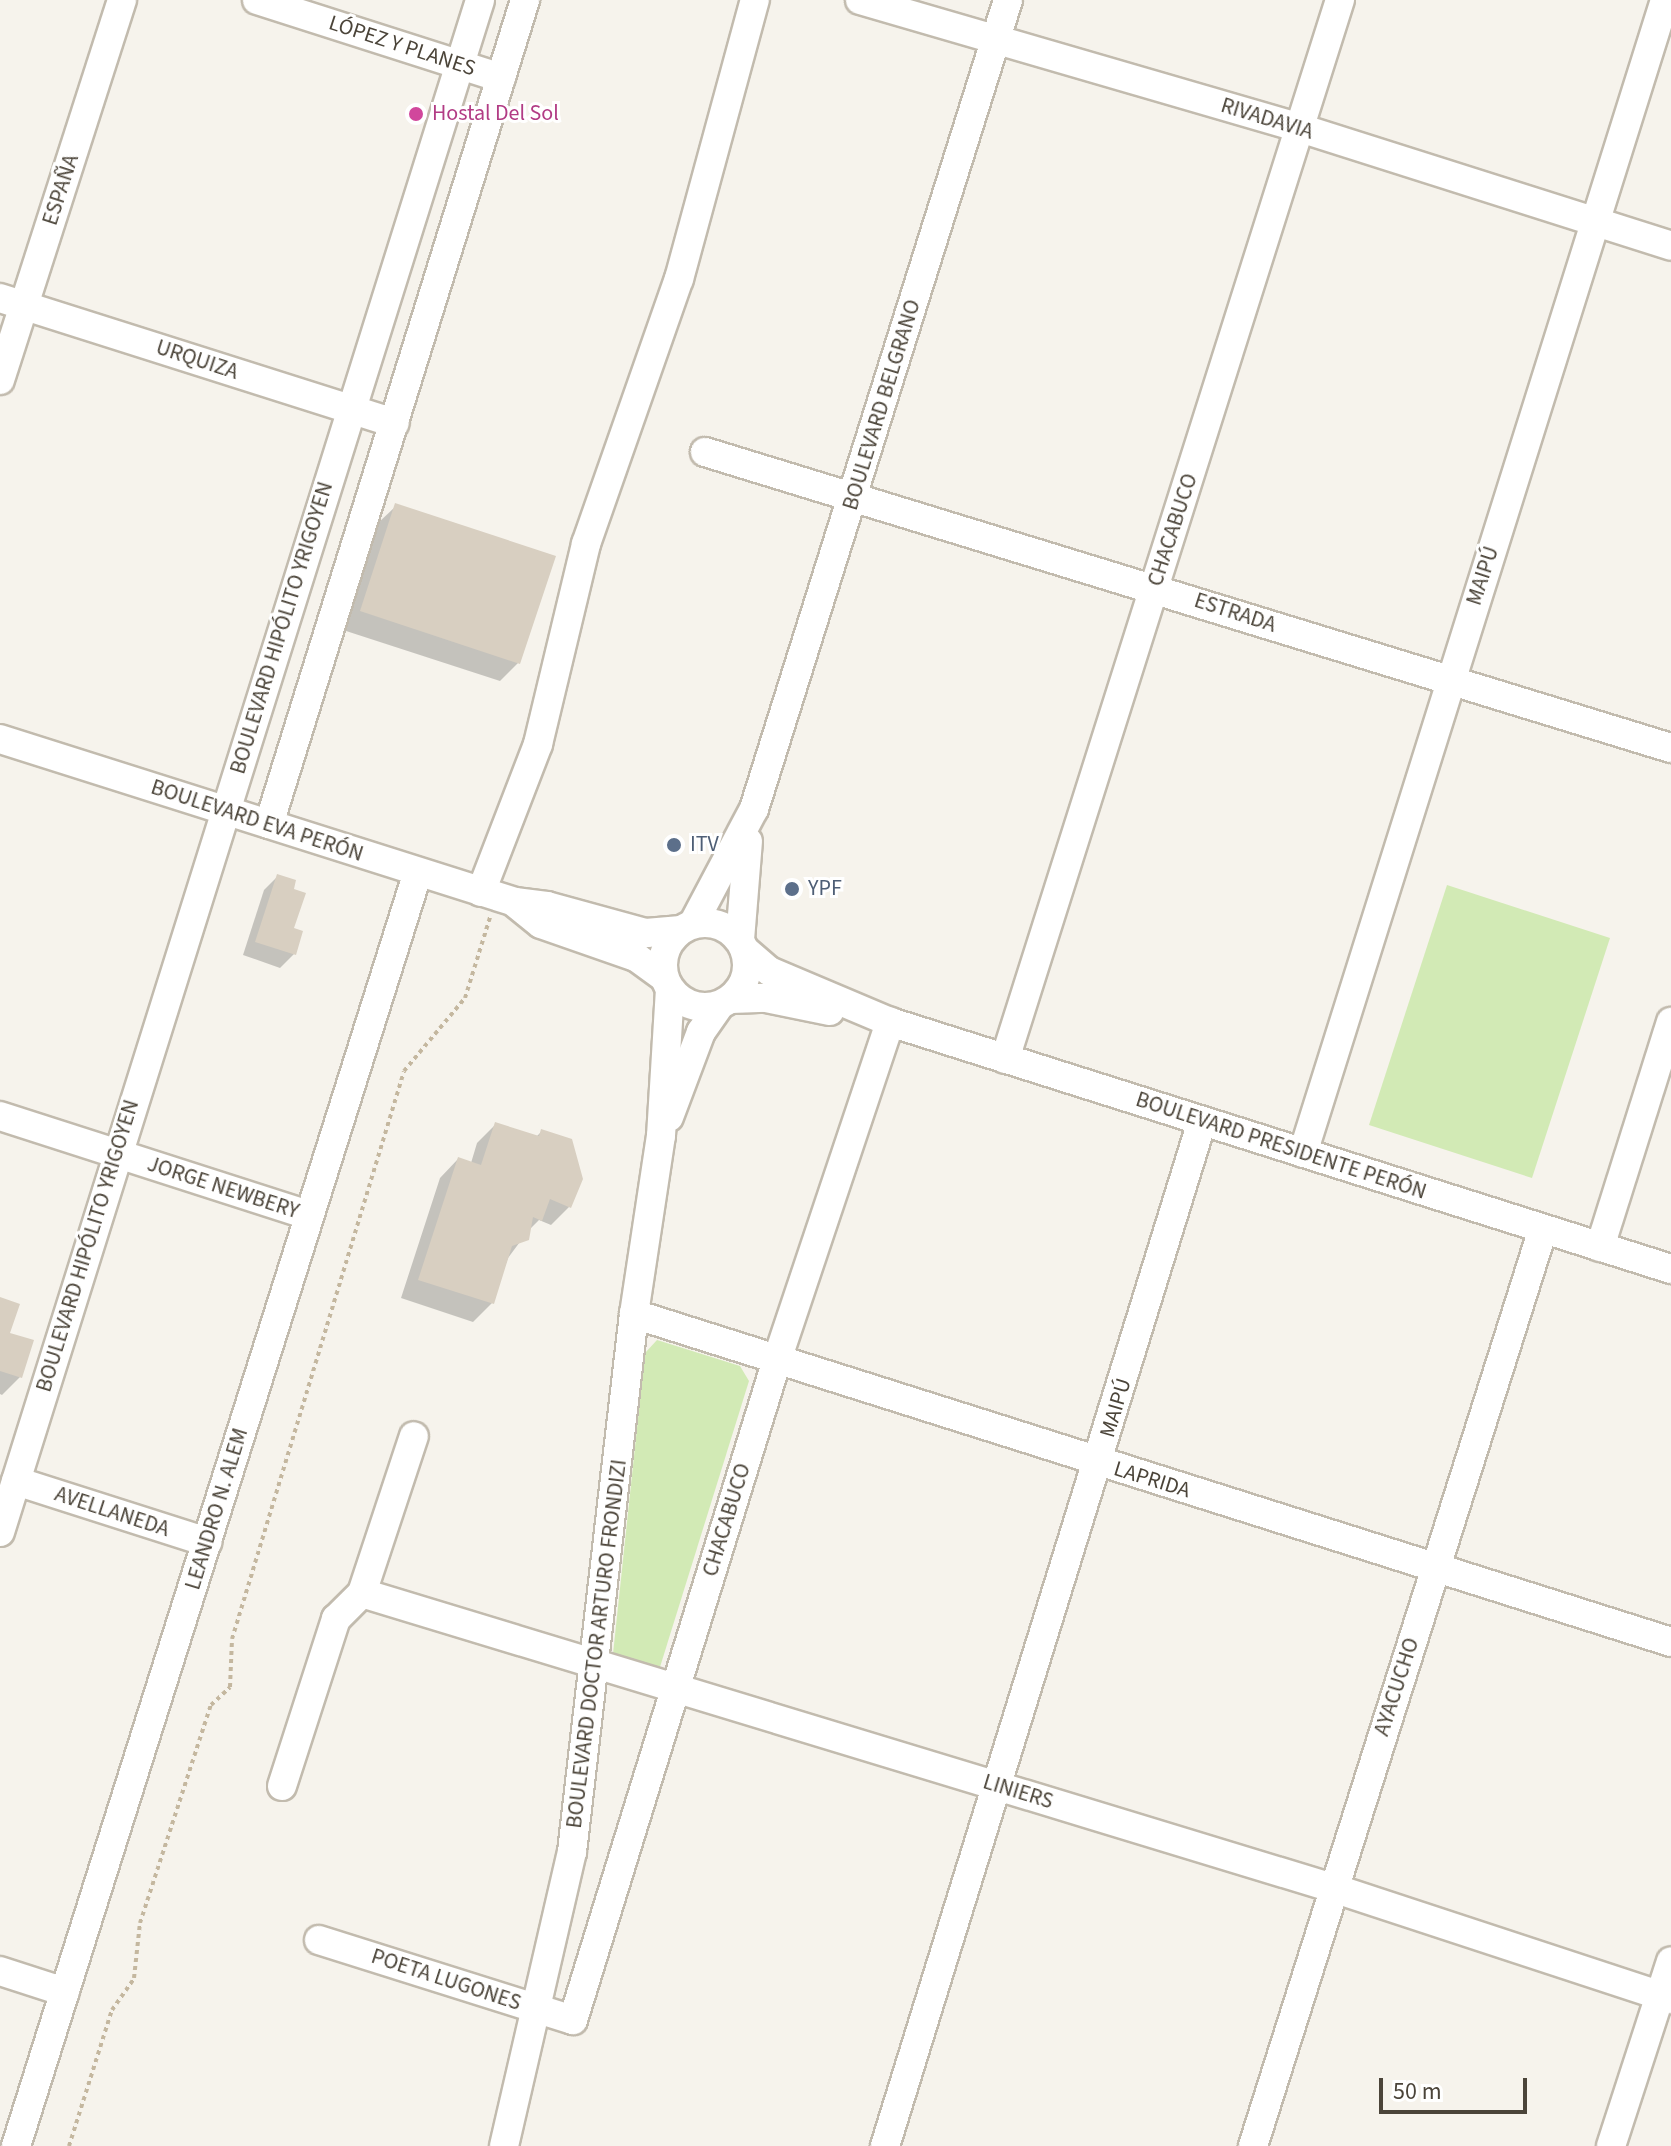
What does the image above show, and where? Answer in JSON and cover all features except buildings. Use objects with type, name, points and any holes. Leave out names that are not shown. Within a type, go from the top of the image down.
[{"type":"street","name":"ESPAÑA","points":[[0,380],[12,302],[122,0]]},
{"type":"street","name":"LÓPEZ Y PLANES","points":[[257,0],[501,78]]},
{"type":"street","name":"BOULEVARD HIPÓLITO YRIGOYEN","points":[[0,1532],[115,1153],[480,0]]},
{"type":"street","name":"BOULEVARD HIPÓLITO YRIGOYEN","points":[[269,824],[525,0]]},
{"type":"street","points":[[497,897],[586,544],[679,279],[755,0]]},
{"type":"street","name":"RIVADAVIA","points":[[860,0],[1300,128],[1671,246]]},
{"type":"street","name":"BOULEVARD BELGRANO","points":[[743,946],[739,905],[754,809],[1008,0]]},
{"type":"street","name":"CHACABUCO","points":[[1005,1059],[1340,0]]},
{"type":"street","name":"MAIPÚ","points":[[1303,1153],[1665,0]]},
{"type":"street","name":"URQUIZA","points":[[12,302],[395,423]]},
{"type":"street","name":"ESTRADA","points":[[705,452],[1155,587],[1671,748]]},
{"type":"street","name":"BOULEVARD EVA PERÓN","points":[[0,739],[497,897]]},
{"type":"street","name":"BOULEVARD BELGRANO","points":[[687,927],[754,809]]},
{"type":"street","name":"LEANDRO N. ALEM","points":[[16,2146],[418,872]]},
{"type":"street","name":"BOULEVARD PRESIDENTE PERÓN","points":[[497,897],[646,933],[720,925],[769,971],[890,1022],[1671,1269]]},
{"type":"street","name":"BOULEVARD PRESIDENTE PERÓN","points":[[497,897],[541,924],[636,957],[691,1005],[766,998],[890,1022]]},
{"type":"street","points":[[667,983],[665,950],[687,927]]},
{"type":"street","points":[[725,1002],[747,976],[743,946]]},
{"type":"street","name":"BOULEVARD DOCTOR ARTURO FRONDIZI","points":[[504,2146],[538,2010],[572,1852],[634,1314],[661,1136],[667,983]]},
{"type":"street","name":"BOULEVARD DOCTOR ARTURO FRONDIZI","points":[[661,1136],[701,1032],[725,1002]]},
{"type":"street","name":"CHACABUCO","points":[[573,2020],[776,1363],[890,1022]]},
{"type":"street","points":[[1600,1247],[1671,1022]]},
{"type":"street","name":"JORGE NEWBERY","points":[[0,1116],[309,1215]]},
{"type":"street","name":"MAIPÚ","points":[[885,2146],[1099,1463],[1202,1121]]},
{"type":"street","name":"AYACUCHO","points":[[1253,2146],[1543,1229]]},
{"type":"street","name":"LAPRIDA","points":[[634,1314],[776,1363],[1671,1642]]},
{"type":"street","points":[[282,1786],[336,1619],[362,1593],[414,1436]]},
{"type":"street","name":"AVELLANEDA","points":[[16,1481],[207,1542]]},
{"type":"street","name":"LINIERS","points":[[362,1593],[594,1666],[675,1686],[1333,1888],[1666,1997]]},
{"type":"street","name":"POETA LUGONES","points":[[319,1940],[573,2020]]},
{"type":"street","points":[[1611,2146],[1666,1997],[1671,1961]]},
{"type":"street","points":[[0,1971],[65,1992]]},
{"type":"path","points":[[69,2146],[112,2010],[134,1978],[140,1923],[211,1705],[230,1687],[232,1639],[404,1071],[465,998],[497,897]]},
{"type":"green space","points":[[1447,885],[1610,938],[1532,1178],[1369,1125]]},
{"type":"green space","points":[[657,1340],[740,1366],[749,1381],[660,1667],[613,1654],[645,1353]]},
{"type":"place","name":"Hostal Del Sol","points":[[416,114]]},
{"type":"place","name":"ITV","points":[[674,845]]},
{"type":"place","name":"YPF","points":[[792,889]]}]
